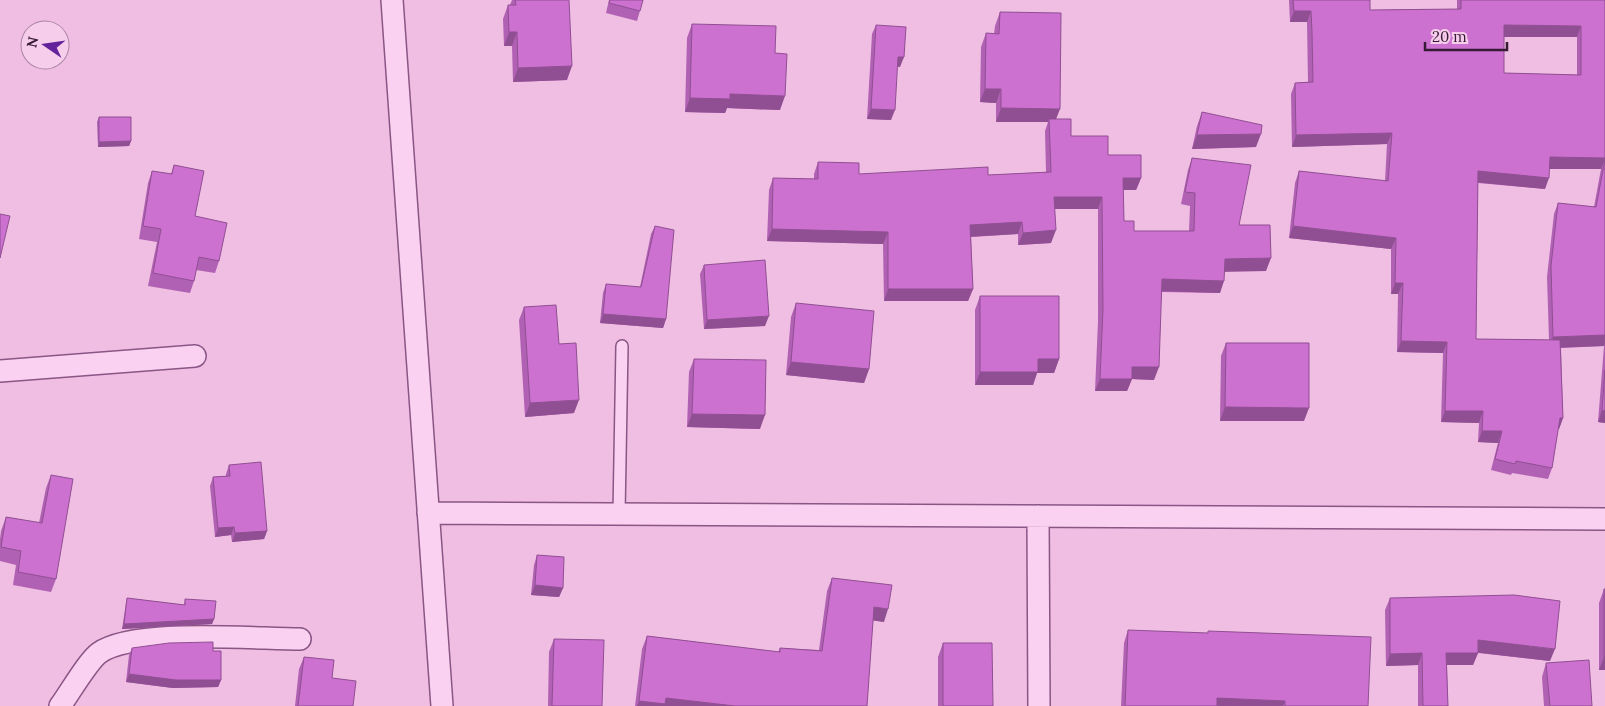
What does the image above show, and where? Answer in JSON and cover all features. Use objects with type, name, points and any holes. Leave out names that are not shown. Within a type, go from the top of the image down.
[{"type":"street","points":[[392,0],[442,706]]},
{"type":"street","points":[[0,371],[194,356]]},
{"type":"street","points":[[428,513],[1605,519]]},
{"type":"street","points":[[1038,516],[1039,706]]},
{"type":"street","points":[[60,706],[98,654],[126,641],[154,637],[300,639]]},
{"type":"lane","points":[[619,514],[622,346]]},
{"type":"building","points":[[515,0],[569,0],[572,66],[518,68],[517,32],[509,32],[508,5],[516,5]]},
{"type":"building","points":[[610,0],[643,0],[640,11],[609,3]]},
{"type":"building","points":[[1293,0],[1370,0],[1370,10],[1461,9],[1461,0],[1605,0],[1605,158],[1550,157],[1549,178],[1478,171],[1476,339],[1560,340],[1563,418],[1560,418],[1552,468],[1516,461],[1515,464],[1495,459],[1502,431],[1482,431],[1483,411],[1445,411],[1447,342],[1401,341],[1403,283],[1395,283],[1396,238],[1293,226],[1299,171],[1388,181],[1392,133],[1296,135],[1295,83],[1313,82],[1311,11],[1294,11]],"holes":[[[1504,25],[1581,26],[1581,75],[1504,73]]]},
{"type":"building","points":[[1000,12],[1061,13],[1060,109],[1001,108],[1001,89],[985,89],[986,33],[999,34]]},
{"type":"building","points":[[692,24],[776,26],[775,53],[787,54],[785,96],[730,94],[730,99],[690,98]]},
{"type":"building","points":[[876,25],[906,27],[904,57],[898,57],[895,110],[871,109]]},
{"type":"building","points":[[1202,112],[1262,125],[1261,134],[1197,135]]},
{"type":"building","points":[[99,117],[131,117],[131,141],[99,142]]},
{"type":"building","points":[[1049,119],[1071,119],[1071,136],[1108,136],[1108,155],[1141,155],[1141,178],[1123,178],[1124,221],[1134,221],[1134,231],[1194,231],[1195,193],[1185,192],[1192,158],[1251,165],[1239,225],[1270,225],[1271,258],[1225,259],[1224,281],[1162,279],[1159,367],[1132,367],[1132,379],[1100,379],[1103,309],[1102,197],[1054,197],[1056,230],[1023,233],[1022,222],[970,225],[973,289],[888,289],[888,232],[772,229],[773,178],[818,179],[818,162],[859,163],[859,174],[988,167],[988,175],[1051,172]]},
{"type":"building","points":[[1605,160],[1605,335],[1553,337],[1551,266],[1558,203],[1596,207]]},
{"type":"building","points":[[174,165],[204,171],[195,216],[227,223],[219,261],[199,257],[194,281],[153,273],[161,229],[143,226],[152,171],[172,174]]},
{"type":"building","points":[[0,214],[10,216],[0,258]]},
{"type":"building","points":[[655,226],[674,230],[666,319],[603,314],[606,284],[641,287]]},
{"type":"building","points":[[765,260],[769,316],[707,320],[704,265]]},
{"type":"building","points":[[980,296],[1059,296],[1059,359],[1038,359],[1038,372],[980,372]]},
{"type":"building","points":[[796,303],[874,311],[869,369],[791,362]]},
{"type":"building","points":[[556,305],[559,344],[576,343],[579,400],[530,403],[524,307]]},
{"type":"building","points":[[1226,343],[1309,343],[1309,408],[1225,407]]},
{"type":"building","points":[[694,359],[766,360],[765,415],[692,414]]},
{"type":"building","points":[[1605,370],[1605,411],[1602,410]]},
{"type":"building","points":[[261,462],[267,531],[235,533],[234,527],[218,528],[213,477],[230,476],[229,465]]},
{"type":"building","points":[[51,475],[73,479],[56,579],[18,572],[21,551],[1,547],[6,517],[42,523]]},
{"type":"building","points":[[537,555],[564,557],[563,588],[535,585]]},
{"type":"building","points":[[832,578],[892,585],[888,609],[874,607],[867,706],[735,706],[666,698],[665,704],[639,701],[647,636],[780,652],[780,648],[822,651]]},
{"type":"building","points":[[1605,589],[1605,657],[1604,657]]},
{"type":"building","points":[[1514,595],[1560,601],[1555,649],[1478,640],[1478,653],[1446,653],[1448,706],[1423,706],[1422,653],[1390,654],[1390,598]]},
{"type":"building","points":[[127,598],[185,605],[185,599],[216,601],[214,619],[124,624]]},
{"type":"building","points":[[1128,630],[1371,637],[1368,706],[1285,706],[1285,701],[1217,698],[1217,706],[1125,706]]},
{"type":"building","points":[[554,639],[604,640],[602,706],[552,706]]},
{"type":"building","points":[[213,642],[213,651],[221,651],[221,680],[176,680],[129,674],[132,648],[169,643]]},
{"type":"building","points":[[943,643],[992,643],[993,706],[943,706]]},
{"type":"building","points":[[304,657],[334,660],[332,678],[356,681],[353,706],[298,706]]},
{"type":"building","points":[[1589,660],[1592,706],[1550,706],[1546,663]]}]
